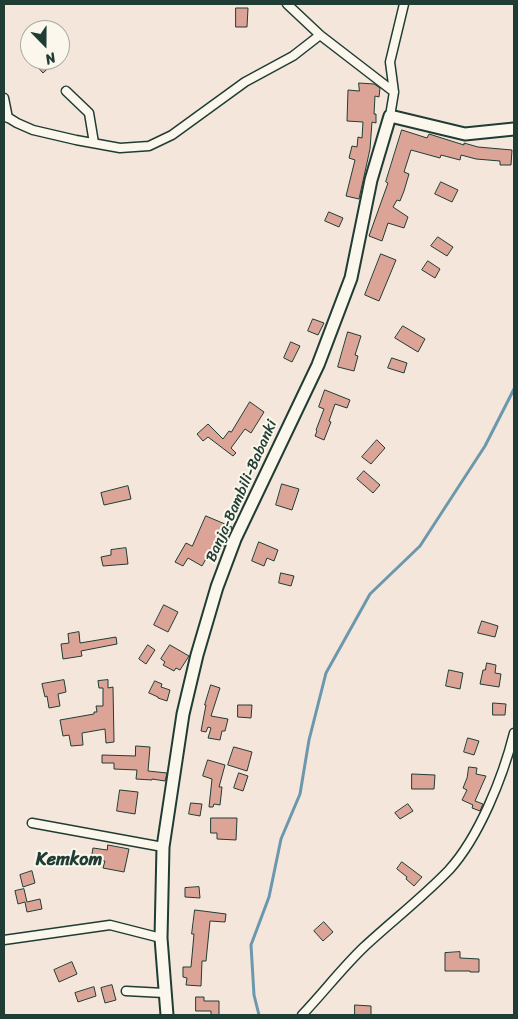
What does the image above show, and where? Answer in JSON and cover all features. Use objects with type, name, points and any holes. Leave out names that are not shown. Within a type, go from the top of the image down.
[{"type":"street","points":[[286,4],[320,36],[394,92]]},
{"type":"street","points":[[404,4],[390,62],[394,92],[390,116],[465,134],[514,129]]},
{"type":"street","points":[[4,98],[6,116],[33,130],[120,148],[149,146],[172,135],[244,82],[293,56],[320,36]]},
{"type":"street","points":[[66,91],[88,113],[94,143]]},
{"type":"street","name":"Banja-Bambili-Babanki","points":[[168,1015],[164,993],[161,938],[162,847],[183,714],[197,655],[217,587],[235,539],[318,365],[350,278],[371,180],[390,116]]},
{"type":"street","points":[[302,1015],[363,949],[417,902],[450,868],[475,834],[494,792],[514,733]]},
{"type":"street","points":[[32,823],[162,847]]},
{"type":"street","points":[[4,940],[110,925],[161,938]]},
{"type":"street","points":[[126,991],[164,993]]},
{"type":"building","points":[[236,8],[248,8],[247,27],[236,27]]},
{"type":"building","points":[[359,83],[374,84],[380,88],[379,97],[375,96],[374,114],[376,114],[376,123],[372,122],[370,149],[359,199],[346,196],[355,160],[349,158],[352,146],[357,147],[358,137],[362,138],[363,122],[347,121],[348,90],[359,91]]},
{"type":"building","points":[[402,130],[427,138],[429,134],[464,145],[464,143],[478,147],[512,150],[511,165],[500,165],[500,161],[476,159],[461,155],[460,160],[441,155],[440,158],[411,150],[404,172],[409,174],[404,191],[400,201],[397,200],[393,207],[408,217],[404,228],[388,223],[382,241],[369,236],[388,183],[386,182]]},
{"type":"building","points":[[441,182],[458,190],[452,202],[435,194]]},
{"type":"building","points":[[329,212],[343,218],[339,227],[325,221]]},
{"type":"building","points":[[438,237],[453,247],[447,256],[431,246]]},
{"type":"building","points":[[381,254],[396,260],[379,301],[365,295]]},
{"type":"building","points":[[428,261],[440,269],[435,278],[422,270]]},
{"type":"building","points":[[313,319],[324,323],[318,335],[308,331]]},
{"type":"building","points":[[403,326],[425,339],[418,352],[395,338]]},
{"type":"building","points":[[348,332],[361,336],[355,355],[358,356],[354,371],[338,367]]},
{"type":"building","points":[[291,342],[300,346],[292,362],[284,358]]},
{"type":"building","points":[[392,358],[407,363],[404,373],[388,368]]},
{"type":"building","points":[[325,390],[350,400],[347,408],[335,404],[324,440],[315,436],[324,409],[319,407]]},
{"type":"building","points":[[250,402],[264,412],[251,433],[245,429],[231,448],[236,453],[233,456],[208,437],[203,441],[197,434],[208,424],[223,439],[229,431],[231,432]]},
{"type":"building","points":[[377,440],[385,448],[371,464],[362,457]]},
{"type":"building","points":[[364,471],[380,485],[373,493],[357,479]]},
{"type":"building","points":[[282,484],[299,489],[292,510],[276,505]]},
{"type":"building","points":[[128,486],[131,499],[104,505],[101,493]]},
{"type":"building","points":[[206,516],[232,527],[223,547],[215,543],[202,566],[188,558],[183,566],[175,562],[186,543],[192,546]]},
{"type":"building","points":[[259,542],[278,550],[274,561],[267,558],[264,566],[252,561]]},
{"type":"building","points":[[126,548],[128,564],[103,566],[101,557],[111,555],[111,550]]},
{"type":"building","points":[[281,573],[294,576],[291,586],[279,583]]},
{"type":"building","points":[[164,605],[178,612],[168,632],[154,625]]},
{"type":"building","points":[[482,621],[498,626],[495,637],[478,633]]},
{"type":"building","points":[[79,632],[80,643],[116,637],[117,644],[81,651],[82,656],[63,659],[61,644],[69,643],[68,634]]},
{"type":"building","points":[[148,645],[155,650],[146,664],[139,659]]},
{"type":"building","points":[[170,645],[189,656],[180,670],[176,668],[174,671],[163,665],[165,662],[161,659]]},
{"type":"building","points":[[487,663],[496,665],[495,673],[501,674],[499,687],[480,684],[483,670],[485,670]]},
{"type":"building","points":[[449,670],[463,673],[460,689],[446,686]]},
{"type":"building","points":[[64,680],[66,692],[58,694],[60,706],[49,708],[42,684]]},
{"type":"building","points":[[108,680],[108,688],[113,687],[114,742],[106,743],[105,729],[82,733],[83,745],[71,746],[69,735],[63,736],[60,720],[97,712],[96,706],[103,706],[103,688],[99,688],[98,681]]},
{"type":"building","points":[[155,681],[162,684],[161,687],[170,690],[167,701],[149,693]]},
{"type":"building","points":[[211,685],[220,688],[211,716],[228,719],[220,740],[208,738],[211,728],[208,727],[206,732],[201,731],[205,705]]},
{"type":"building","points":[[493,703],[506,704],[505,715],[493,715]]},
{"type":"building","points":[[238,705],[252,705],[251,718],[238,717]]},
{"type":"building","points":[[468,738],[479,741],[474,755],[464,752]]},
{"type":"building","points":[[136,746],[150,747],[148,771],[167,773],[165,781],[136,779],[137,770],[114,769],[114,763],[102,763],[102,755],[135,756]]},
{"type":"building","points":[[234,747],[252,752],[247,771],[228,765]]},
{"type":"building","points":[[208,760],[225,765],[219,787],[222,787],[220,805],[214,804],[213,807],[209,807],[212,779],[203,776]]},
{"type":"building","points":[[469,767],[477,768],[476,774],[486,776],[475,801],[483,804],[480,811],[472,808],[473,805],[462,800],[467,790],[463,788]]},
{"type":"building","points":[[239,773],[248,776],[243,791],[234,788]]},
{"type":"building","points":[[412,774],[435,775],[434,789],[412,789]]},
{"type":"building","points":[[120,790],[138,792],[135,814],[117,811]]},
{"type":"building","points":[[191,803],[202,804],[200,816],[189,814]]},
{"type":"building","points":[[408,804],[413,811],[400,819],[395,813]]},
{"type":"building","points":[[211,818],[237,818],[236,840],[217,839],[217,833],[211,833]]},
{"type":"building","points":[[108,845],[129,849],[124,872],[103,868],[105,861],[91,859],[93,848],[107,850]]},
{"type":"building","points":[[402,862],[422,877],[414,886],[397,869]]},
{"type":"building","points":[[32,871],[35,883],[23,887],[20,875]]},
{"type":"building","points":[[199,887],[200,898],[185,897],[185,888]]},
{"type":"building","points":[[24,889],[27,902],[40,899],[42,909],[27,912],[25,902],[18,904],[15,891]]},
{"type":"building","points":[[195,910],[226,914],[225,922],[210,921],[206,961],[202,961],[201,986],[186,985],[187,978],[183,977],[183,967],[191,967]]},
{"type":"building","points":[[324,922],[333,932],[323,941],[314,931]]},
{"type":"building","points":[[460,952],[460,958],[479,959],[479,972],[445,971],[445,953]]},
{"type":"building","points":[[72,962],[77,974],[59,982],[54,970]]},
{"type":"building","points":[[112,985],[116,1000],[105,1003],[101,988]]},
{"type":"building","points":[[94,987],[96,996],[78,1002],[75,993]]},
{"type":"building","points":[[196,997],[204,997],[204,1001],[219,1001],[219,1015],[211,1015],[211,1011],[196,1011]]},
{"type":"building","points":[[355,1005],[371,1006],[371,1015],[355,1015]]},
{"type":"waterway","points":[[259,1015],[254,995],[251,945],[269,897],[281,839],[300,794],[309,740],[326,673],[370,594],[420,546],[485,446],[514,389]]},
{"type":"district","name":"Kemkom","points":[[69,860]]}]
